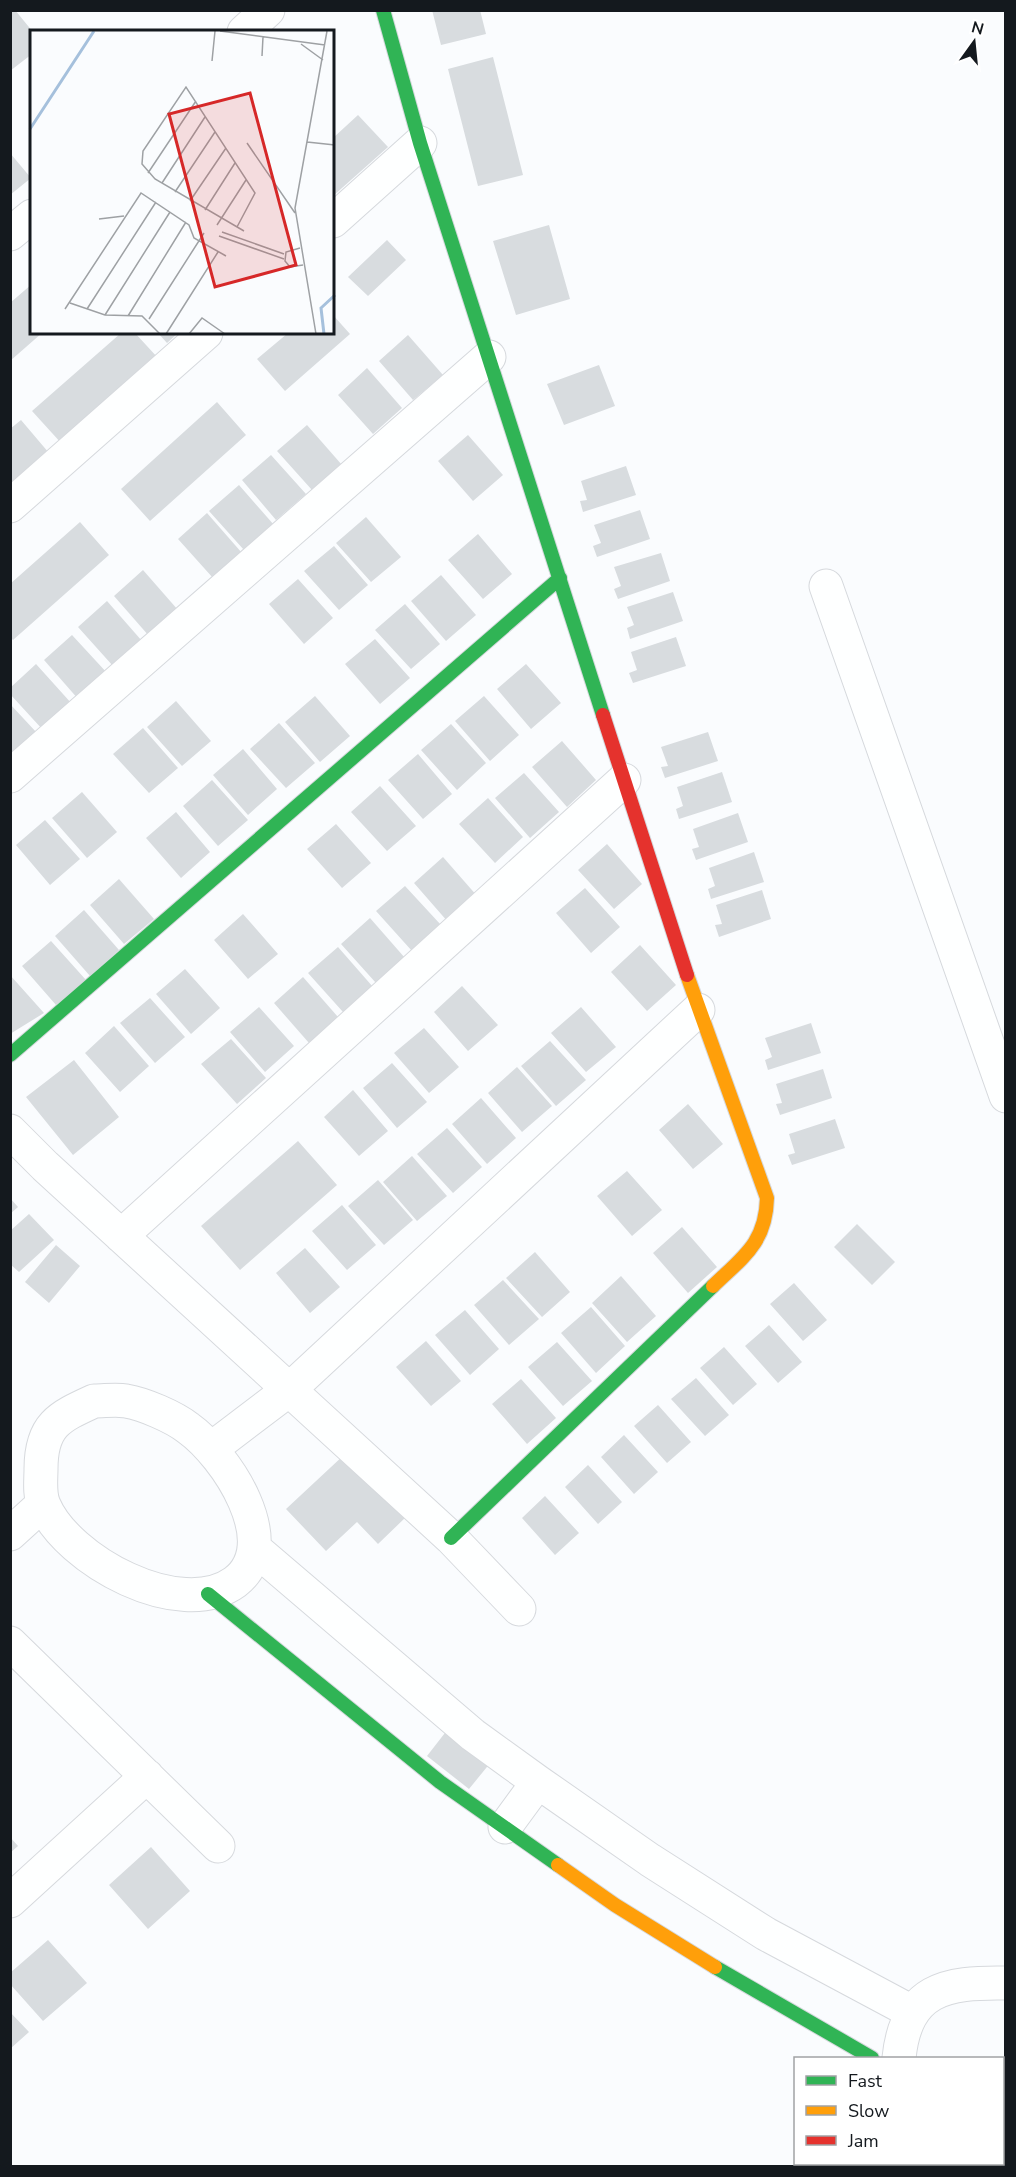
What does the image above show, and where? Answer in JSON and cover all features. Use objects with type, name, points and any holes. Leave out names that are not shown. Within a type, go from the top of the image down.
[{"type":"street","points":[[246,30],[268,10]]},
{"type":"street","points":[[383,10],[420,144],[698,1010],[767,1198],[767,1217],[762,1236],[748,1252],[451,1538]]},
{"type":"street","points":[[334,220],[420,144]]},
{"type":"street","points":[[10,234],[30,218]]},
{"type":"street","points":[[10,506],[205,334]]},
{"type":"street","points":[[10,776],[489,357]]},
{"type":"street","points":[[10,1055],[560,578]]},
{"type":"street","points":[[826,586],[1005,1096]]},
{"type":"street","points":[[121,1236],[624,780]]},
{"type":"street","points":[[211,1449],[290,1389],[698,1010]]},
{"type":"street","points":[[10,1131],[45,1166],[451,1538],[519,1609]]},
{"type":"street","points":[[94,1401],[127,1401],[158,1412],[188,1428],[211,1449],[231,1474],[245,1502],[252,1526],[254,1548],[251,1560],[243,1576],[227,1588],[195,1596],[174,1593],[123,1577],[92,1559],[58,1529],[43,1504],[40,1456],[47,1431],[64,1414],[94,1401]]},
{"type":"street","points":[[10,1534],[43,1504]]},
{"type":"street","points":[[254,1548],[473,1735],[538,1782],[650,1860],[766,1934],[912,2012]]},
{"type":"street","points":[[208,1594],[440,1782],[615,1905],[732,1978],[870,2057]]},
{"type":"street","points":[[10,1643],[219,1846]]},
{"type":"street","points":[[10,1901],[147,1776]]},
{"type":"street","points":[[505,1827],[538,1782]]},
{"type":"street","points":[[898,2057],[912,2012],[926,1998],[946,1986],[1005,1983]]},
{"type":"building","points":[[10,10],[15,10],[31,30],[30,56],[10,71]]},
{"type":"building","points":[[432,10],[480,10],[486,34],[441,45]]},
{"type":"building","points":[[493,57],[523,175],[478,186],[448,69]]},
{"type":"building","points":[[358,115],[388,147],[334,195],[334,137]]},
{"type":"building","points":[[10,153],[30,179],[10,195]]},
{"type":"building","points":[[549,225],[570,299],[516,315],[493,241]]},
{"type":"building","points":[[387,240],[406,260],[368,296],[348,277]]},
{"type":"building","points":[[30,286],[30,334],[41,334],[10,361],[10,303]]},
{"type":"building","points":[[334,316],[350,334],[285,391],[257,359],[287,334],[334,334]]},
{"type":"building","points":[[120,334],[136,334],[158,358],[62,444],[32,411]]},
{"type":"building","points":[[159,334],[177,334],[167,343]]},
{"type":"building","points":[[408,335],[443,375],[413,400],[379,361]]},
{"type":"building","points":[[599,365],[615,406],[564,425],[547,384]]},
{"type":"building","points":[[367,368],[402,408],[373,434],[338,395]]},
{"type":"building","points":[[217,402],[246,435],[150,521],[121,489]]},
{"type":"building","points":[[21,420],[49,453],[10,487],[10,429]]},
{"type":"building","points":[[307,425],[342,465],[312,490],[277,451]]},
{"type":"building","points":[[468,435],[503,475],[473,501],[438,461]]},
{"type":"building","points":[[271,455],[306,494],[276,520],[242,480]]},
{"type":"building","points":[[626,466],[636,495],[583,512],[580,501],[587,500],[581,481]]},
{"type":"building","points":[[239,485],[274,525],[244,550],[209,511]]},
{"type":"building","points":[[640,510],[650,539],[597,557],[593,546],[601,543],[594,525]]},
{"type":"building","points":[[207,513],[242,553],[213,578],[178,539]]},
{"type":"building","points":[[366,517],[401,557],[371,582],[336,543]]},
{"type":"building","points":[[80,522],[109,555],[13,640],[10,637],[10,584]]},
{"type":"building","points":[[478,534],[512,574],[483,599],[448,560]]},
{"type":"building","points":[[334,546],[368,585],[339,610],[304,571]]},
{"type":"building","points":[[661,553],[670,581],[618,599],[614,589],[621,586],[614,567]]},
{"type":"building","points":[[143,570],[178,610],[149,636],[114,596]]},
{"type":"building","points":[[441,575],[476,615],[446,641],[411,601]]},
{"type":"building","points":[[298,579],[333,618],[304,644],[269,604]]},
{"type":"building","points":[[673,592],[683,621],[630,639],[627,628],[634,625],[627,607]]},
{"type":"building","points":[[107,601],[142,641],[113,666],[78,627]]},
{"type":"building","points":[[405,604],[440,644],[411,669],[375,630]]},
{"type":"building","points":[[72,635],[108,674],[79,700],[44,660]]},
{"type":"building","points":[[676,637],[686,666],[633,683],[629,673],[637,670],[631,652]]},
{"type":"building","points":[[375,639],[410,678],[380,704],[345,664]]},
{"type":"building","points":[[36,664],[72,704],[43,730],[10,694],[10,688]]},
{"type":"building","points":[[526,664],[561,703],[531,729],[497,689]]},
{"type":"building","points":[[315,696],[350,736],[320,762],[285,722]]},
{"type":"building","points":[[484,696],[519,735],[490,761],[455,721]]},
{"type":"building","points":[[176,701],[211,741],[182,766],[147,727]]},
{"type":"building","points":[[10,704],[37,733],[10,756]]},
{"type":"building","points":[[279,723],[315,763],[286,788],[250,749]]},
{"type":"building","points":[[451,724],[486,763],[457,790],[421,750]]},
{"type":"building","points":[[143,728],[178,768],[149,793],[113,754]]},
{"type":"building","points":[[708,732],[718,761],[665,778],[661,767],[668,766],[661,747]]},
{"type":"building","points":[[562,741],[596,780],[567,807],[532,767]]},
{"type":"building","points":[[243,749],[277,789],[248,815],[213,775]]},
{"type":"building","points":[[418,754],[452,794],[423,819],[388,780]]},
{"type":"building","points":[[722,772],[732,802],[679,819],[676,809],[683,806],[677,787]]},
{"type":"building","points":[[524,773],[559,812],[530,838],[495,798]]},
{"type":"building","points":[[212,780],[248,820],[218,846],[183,806]]},
{"type":"building","points":[[380,786],[416,826],[387,851],[351,812]]},
{"type":"building","points":[[82,792],[117,832],[87,858],[52,818]]},
{"type":"building","points":[[488,798],[523,837],[495,863],[459,824]]},
{"type":"building","points":[[176,812],[210,852],[181,878],[146,838]]},
{"type":"building","points":[[738,813],[748,842],[696,860],[692,849],[699,847],[693,829]]},
{"type":"building","points":[[45,820],[80,859],[50,885],[16,845]]},
{"type":"building","points":[[336,824],[371,863],[342,888],[307,849]]},
{"type":"building","points":[[607,844],[642,884],[614,909],[578,870]]},
{"type":"building","points":[[754,852],[764,882],[711,899],[708,889],[715,886],[709,868]]},
{"type":"building","points":[[443,857],[478,897],[448,922],[414,883]]},
{"type":"building","points":[[119,879],[154,919],[124,944],[90,905]]},
{"type":"building","points":[[405,886],[441,925],[412,951],[376,911]]},
{"type":"building","points":[[585,888],[620,927],[591,953],[556,913]]},
{"type":"building","points":[[762,890],[771,919],[719,937],[715,925],[722,924],[716,905]]},
{"type":"building","points":[[84,910],[119,950],[90,976],[55,936]]},
{"type":"building","points":[[243,914],[278,954],[248,979],[214,940]]},
{"type":"building","points":[[370,918],[405,958],[376,983],[341,944]]},
{"type":"building","points":[[51,941],[86,980],[56,1005],[22,966]]},
{"type":"building","points":[[640,945],[676,985],[647,1011],[611,972]]},
{"type":"building","points":[[338,947],[373,987],[343,1012],[308,973]]},
{"type":"building","points":[[185,969],[220,1008],[191,1034],[156,994]]},
{"type":"building","points":[[10,975],[44,1013],[10,1034]]},
{"type":"building","points":[[303,977],[338,1017],[309,1043],[274,1003]]},
{"type":"building","points":[[462,986],[498,1025],[468,1051],[434,1012]]},
{"type":"building","points":[[150,998],[185,1037],[155,1063],[120,1023]]},
{"type":"building","points":[[259,1007],[294,1046],[265,1072],[230,1032]]},
{"type":"building","points":[[581,1007],[616,1047],[586,1072],[551,1033]]},
{"type":"building","points":[[811,1023],[821,1053],[768,1070],[765,1060],[772,1057],[765,1038]]},
{"type":"building","points":[[114,1026],[149,1066],[120,1092],[85,1053]]},
{"type":"building","points":[[424,1028],[459,1067],[429,1093],[394,1053]]},
{"type":"building","points":[[231,1039],[266,1078],[237,1104],[201,1064]]},
{"type":"building","points":[[550,1041],[586,1080],[556,1106],[521,1066]]},
{"type":"building","points":[[74,1060],[119,1117],[73,1155],[26,1097]]},
{"type":"building","points":[[392,1063],[427,1102],[397,1128],[363,1088]]},
{"type":"building","points":[[517,1067],[552,1106],[522,1132],[488,1093]]},
{"type":"building","points":[[823,1069],[832,1098],[780,1115],[776,1104],[782,1103],[776,1084]]},
{"type":"building","points":[[353,1090],[388,1131],[359,1156],[324,1117]]},
{"type":"building","points":[[481,1098],[516,1138],[487,1164],[452,1124]]},
{"type":"building","points":[[688,1104],[723,1144],[693,1169],[659,1130]]},
{"type":"building","points":[[835,1119],[845,1148],[792,1165],[788,1155],[795,1153],[789,1134]]},
{"type":"building","points":[[447,1128],[482,1167],[453,1193],[417,1154]]},
{"type":"building","points":[[298,1141],[337,1185],[240,1270],[201,1226]]},
{"type":"building","points":[[412,1156],[447,1196],[417,1221],[383,1182]]},
{"type":"building","points":[[627,1171],[662,1210],[632,1236],[597,1196]]},
{"type":"building","points":[[378,1180],[413,1220],[384,1245],[348,1206]]},
{"type":"building","points":[[10,1198],[18,1207],[10,1214]]},
{"type":"building","points":[[342,1205],[376,1245],[347,1270],[312,1231]]},
{"type":"building","points":[[29,1214],[54,1240],[19,1272],[10,1264],[10,1231]]},
{"type":"building","points":[[857,1224],[895,1262],[872,1285],[834,1247]]},
{"type":"building","points":[[682,1227],[717,1267],[688,1293],[653,1253]]},
{"type":"building","points":[[56,1245],[80,1266],[49,1303],[25,1282]]},
{"type":"building","points":[[305,1248],[340,1287],[310,1313],[276,1273]]},
{"type":"building","points":[[535,1252],[570,1292],[542,1317],[506,1278]]},
{"type":"building","points":[[621,1276],[656,1316],[627,1342],[592,1303]]},
{"type":"building","points":[[503,1280],[539,1319],[509,1345],[474,1305]]},
{"type":"building","points":[[794,1283],[827,1320],[803,1341],[770,1304]]},
{"type":"building","points":[[591,1307],[625,1346],[596,1373],[561,1333]]},
{"type":"building","points":[[465,1310],[499,1349],[470,1375],[435,1335]]},
{"type":"building","points":[[769,1325],[802,1362],[778,1383],[745,1346]]},
{"type":"building","points":[[426,1341],[461,1381],[431,1406],[396,1367]]},
{"type":"building","points":[[557,1342],[592,1381],[563,1406],[528,1367]]},
{"type":"building","points":[[724,1347],[757,1384],[733,1405],[700,1368]]},
{"type":"building","points":[[696,1378],[729,1415],[705,1436],[671,1399]]},
{"type":"building","points":[[521,1379],[556,1418],[527,1444],[492,1404]]},
{"type":"building","points":[[658,1405],[691,1442],[667,1463],[634,1426]]},
{"type":"building","points":[[624,1435],[658,1472],[634,1494],[601,1457]]},
{"type":"building","points":[[345,1454],[406,1517],[378,1544],[357,1522],[326,1551],[286,1509]]},
{"type":"building","points":[[588,1465],[622,1502],[598,1524],[565,1487]]},
{"type":"building","points":[[545,1496],[579,1533],[555,1555],[522,1518]]},
{"type":"building","points":[[448,1729],[491,1762],[469,1789],[427,1756]]},
{"type":"building","points":[[10,1837],[18,1846],[10,1853]]},
{"type":"building","points":[[151,1847],[190,1891],[148,1929],[109,1885]]},
{"type":"building","points":[[48,1940],[87,1983],[43,2021],[10,1984],[10,1973]]},
{"type":"building","points":[[10,2012],[29,2032],[10,2049]]},
{"type":"traffic: fast","points":[[383,10],[420,143],[603,715]]},
{"type":"traffic: fast","points":[[10,1055],[560,578]]},
{"type":"traffic: fast","points":[[451,1538],[713,1286]]},
{"type":"traffic: fast","points":[[208,1594],[440,1782],[558,1865]]},
{"type":"traffic: fast","points":[[715,1967],[870,2057]]},
{"type":"traffic: slow","points":[[687,975],[767,1198],[762,1227],[751,1248],[713,1286]]},
{"type":"traffic: slow","points":[[558,1865],[615,1905],[715,1967]]},
{"type":"traffic: jam","points":[[603,715],[687,975]]}]
